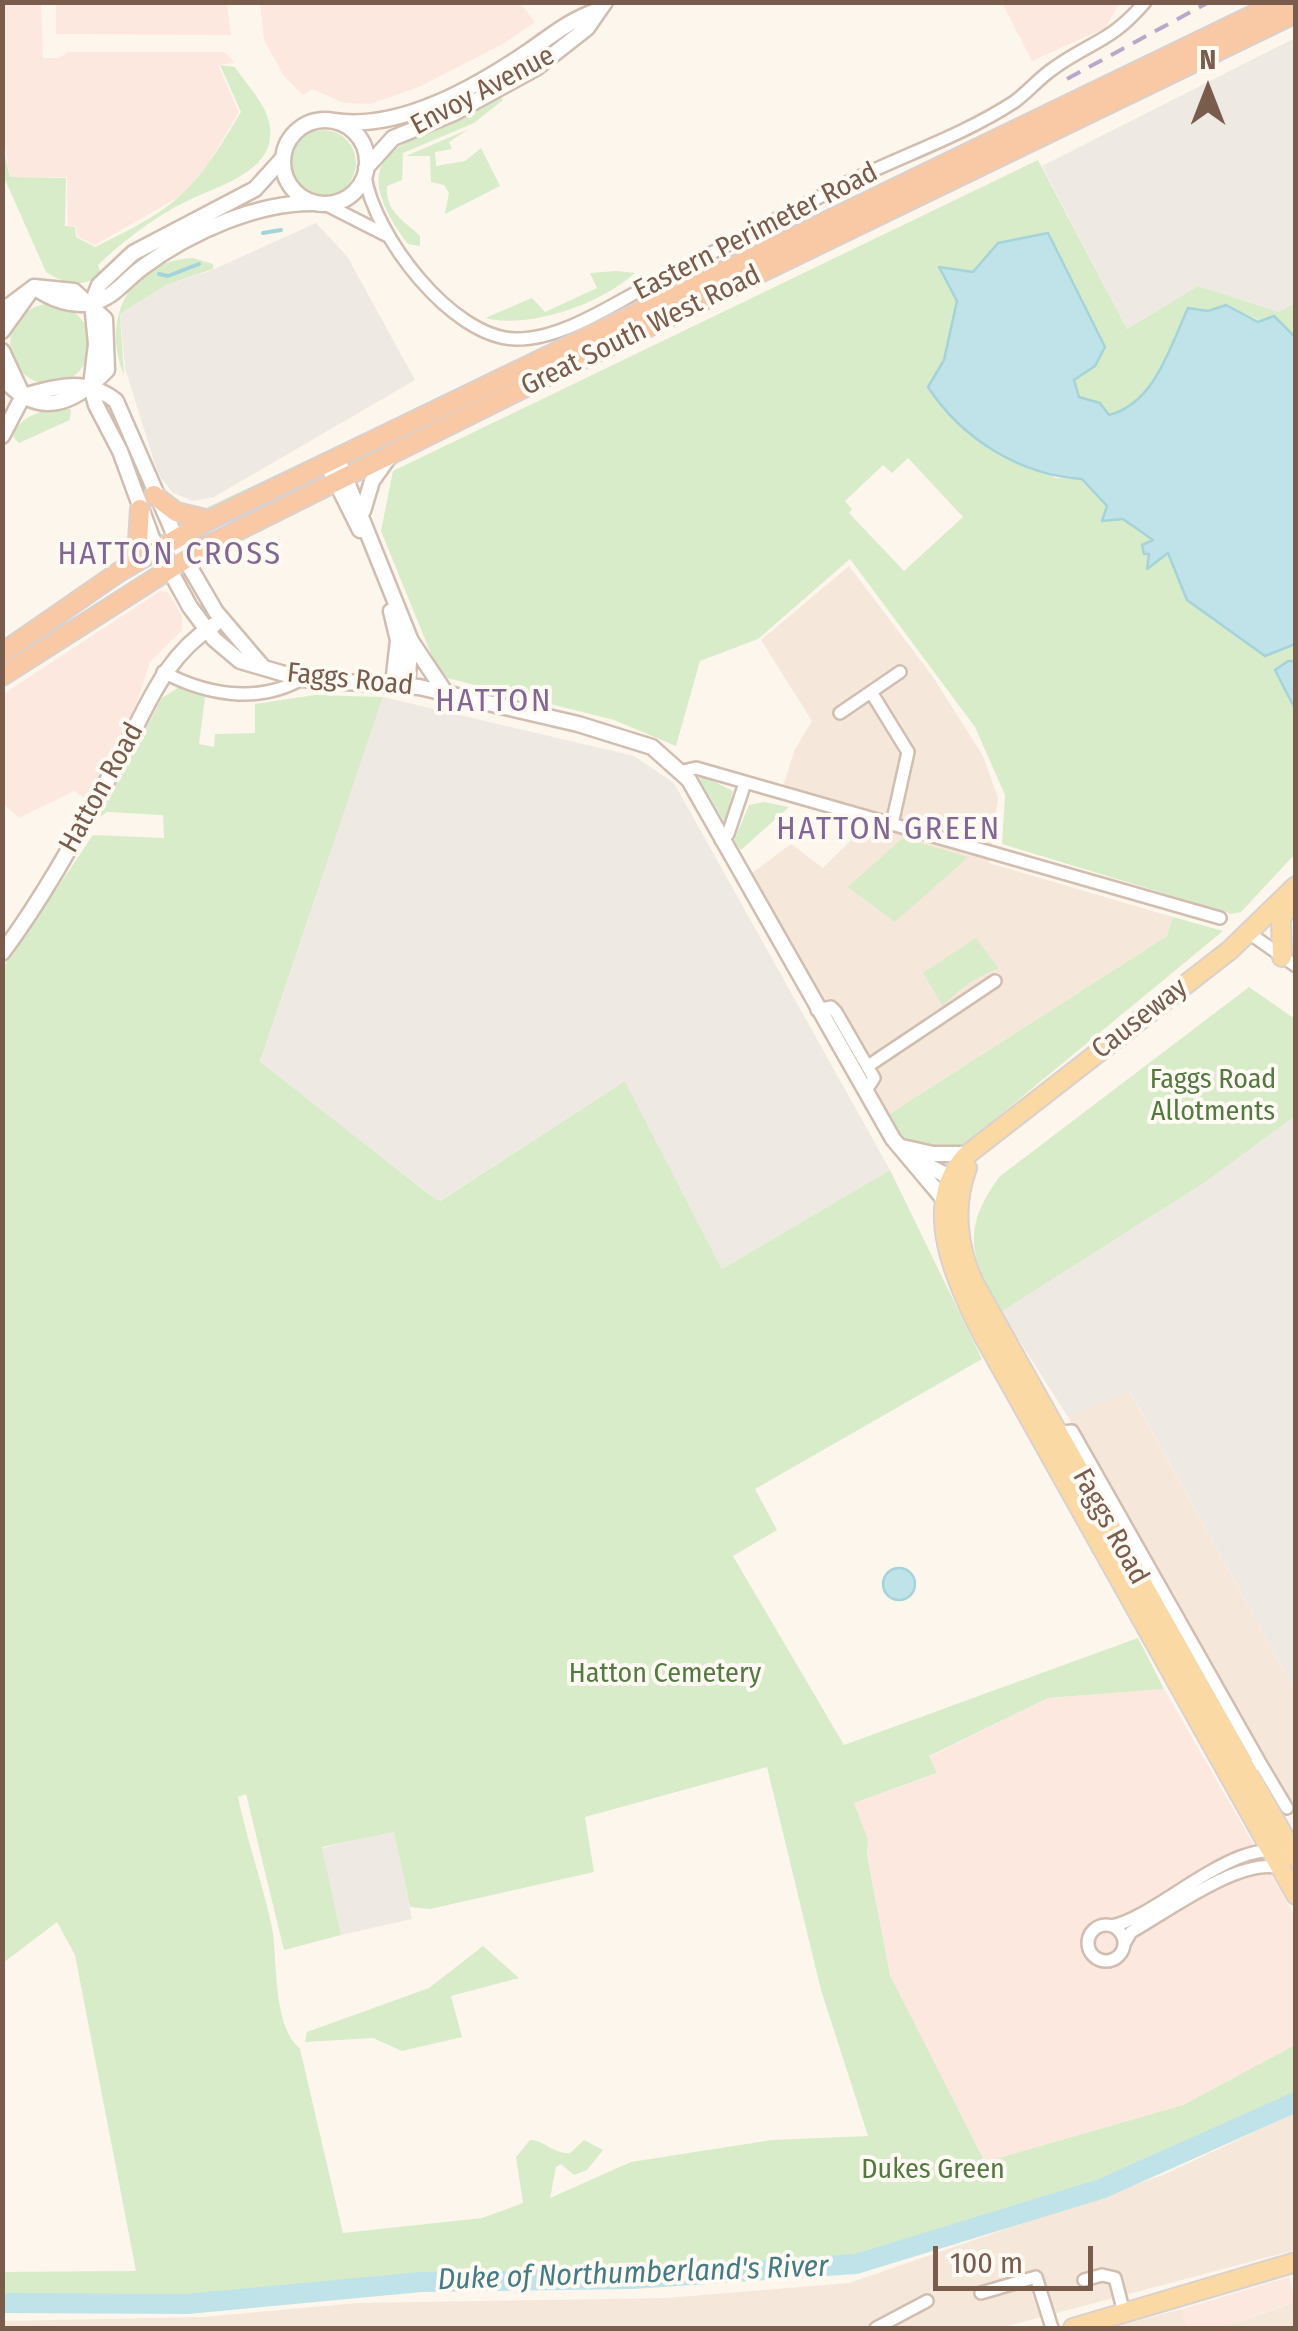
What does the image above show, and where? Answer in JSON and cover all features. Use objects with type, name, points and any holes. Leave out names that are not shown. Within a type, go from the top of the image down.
[{"type":"highway","name":"Great South West Road","points":[[2,653],[172,534],[209,520],[1280,2]]},
{"type":"highway","name":"Great South West Road","points":[[2,676],[168,569],[188,564],[390,456],[1296,13]]},
{"type":"highway","points":[[154,495],[176,512],[209,520]]},
{"type":"highway","points":[[119,572],[136,546],[140,509]]},
{"type":"main road","name":"Causeway","points":[[946,1202],[974,1149],[1249,933],[1296,889]]},
{"type":"main road","points":[[1289,962],[1281,919],[1296,889]]},
{"type":"main road","name":"Faggs Road","points":[[957,1181],[960,1236],[968,1271],[1049,1435],[1254,1825],[1286,1852]]},
{"type":"main road","name":"Faggs Road","points":[[946,1202],[946,1236],[958,1283],[1252,1772],[1286,1852],[1296,1894]]},
{"type":"main road","points":[[1286,1852],[1296,1880]]},
{"type":"main road","points":[[1083,2327],[1296,2262]]},
{"type":"street","points":[[1130,19],[1134,2]]},
{"type":"street","name":"Eastern Perimeter Road","points":[[366,172],[371,202],[389,237],[434,292],[472,327],[498,336],[531,338],[599,311],[1016,101],[1056,66],[1110,38],[1145,2]]},
{"type":"street","name":"Envoy Avenue","points":[[334,122],[375,122],[450,95],[600,7]]},
{"type":"street","name":"Envoy Avenue","points":[[366,172],[393,138],[454,113],[536,68],[587,28],[600,7]]},
{"type":"street","points":[[34,287],[49,298],[73,304],[92,303],[112,296],[154,259],[212,229],[254,212],[345,199],[366,172],[359,138],[334,122],[304,126],[289,140],[283,158],[255,189],[133,254],[100,285],[92,303]]},
{"type":"street","points":[[283,158],[292,189],[321,204]]},
{"type":"street","name":"Eastern Perimeter Road","points":[[321,204],[389,237]]},
{"type":"street","points":[[2,311],[34,287]]},
{"type":"street","points":[[2,330],[34,287]]},
{"type":"street","points":[[24,396],[73,384],[91,386],[107,370],[105,319],[92,303]]},
{"type":"street","points":[[2,351],[24,396],[2,436]]},
{"type":"street","points":[[2,377],[24,396]]},
{"type":"street","name":"Faggs Road","points":[[91,386],[116,401],[154,495],[188,564],[222,620],[267,670]]},
{"type":"street","name":"Faggs Road","points":[[91,386],[168,569],[207,630],[240,661],[302,679],[400,684],[446,692],[636,740],[666,755],[683,770],[865,1092],[901,1149],[946,1202]]},
{"type":"street","points":[[362,511],[372,481],[390,456]]},
{"type":"street","points":[[332,459],[362,511],[411,641],[446,692]]},
{"type":"street","points":[[345,483],[396,625],[400,684]]},
{"type":"street","name":"Hatton Road","points":[[2,952],[41,898],[163,672],[222,620]]},
{"type":"street","points":[[400,684],[411,641]]},
{"type":"street","points":[[163,672],[232,695],[273,691],[302,679]]},
{"type":"street","points":[[840,713],[900,672]]},
{"type":"street","points":[[871,692],[908,752],[892,824]]},
{"type":"street","points":[[683,770],[696,768],[1220,918]]},
{"type":"street","points":[[722,840],[728,834],[745,783]]},
{"type":"street","points":[[1249,933],[1289,962]]},
{"type":"street","points":[[865,1092],[874,1082],[868,1066],[995,981]]},
{"type":"street","name":"Faggs Road","points":[[817,1010],[831,1007],[836,1012],[868,1066]]},
{"type":"street","points":[[901,1149],[920,1153],[974,1149]]},
{"type":"street","points":[[901,1149],[957,1181]]},
{"type":"street","points":[[1252,1772],[1287,1808]]},
{"type":"street","points":[[1248,1852],[1255,1838],[1254,1825]]},
{"type":"street","points":[[1248,1852],[1286,1852],[1234,1874],[1132,1932],[1112,1960],[1100,1959],[1090,1951],[1093,1931],[1112,1926],[1248,1852]]},
{"type":"street","points":[[1234,1874],[1286,1852]]},
{"type":"street","points":[[1112,1926],[1124,1944]]},
{"type":"street","points":[[1084,2280],[1102,2275],[1115,2278],[1124,2313]]},
{"type":"street","points":[[981,2292],[1036,2277],[1052,2328]]},
{"type":"street","points":[[876,2328],[928,2301]]},
{"type":"shaded area","points":[[2,3],[41,3],[43,58],[59,58],[68,52],[225,52],[235,63],[218,65],[239,112],[208,164],[184,194],[95,245],[77,236],[76,226],[68,226],[67,177],[10,177],[3,133]]},
{"type":"shaded area","points":[[56,3],[227,3],[231,35],[56,34]]},
{"type":"shaded area","points":[[260,3],[520,3],[535,22],[503,44],[419,87],[370,104],[344,103],[312,89],[303,95],[284,76],[264,40]]},
{"type":"shaded area","points":[[1002,3],[1120,3],[1105,28],[1032,61]]},
{"type":"shaded area","points":[[1295,38],[1295,303],[1279,312],[1198,286],[1127,329],[1042,166]]},
{"type":"shaded area","points":[[316,223],[347,256],[415,380],[214,497],[194,501],[173,493],[158,474],[125,368],[120,314],[166,285],[210,271]]},
{"type":"shaded area","points":[[849,566],[933,677],[983,756],[998,798],[989,863],[1173,917],[1167,936],[881,1119],[784,953],[752,873],[791,844],[823,868],[864,827],[866,810],[783,786],[795,749],[812,721],[761,640]]},
{"type":"shaded area","points":[[160,591],[168,592],[182,616],[182,630],[150,662],[129,726],[88,800],[74,791],[19,818],[3,803],[2,695]]},
{"type":"shaded area","points":[[383,697],[634,756],[674,783],[890,1170],[722,1269],[625,1081],[439,1201],[260,1063]]},
{"type":"shaded area","points":[[1295,1116],[1295,1691],[1130,1391],[1068,1417],[1001,1312],[1207,1181]]},
{"type":"shaded area","points":[[1129,1390],[1295,1691],[1295,1812],[1068,1417]]},
{"type":"shaded area","points":[[1164,1689],[1295,1916],[1295,2045],[1183,2105],[985,2162],[890,1975],[867,1855],[868,1839],[854,1803],[936,1774],[929,1757],[1048,1698]]},
{"type":"shaded area","points":[[394,1831],[412,1919],[341,1935],[322,1848]]},
{"type":"shaded area","points":[[1295,2113],[1295,2250],[1000,2328],[3,2328],[2,2321],[203,2317],[357,2303],[666,2298],[849,2283],[1163,2175]]},
{"type":"shaded area","points":[[1289,2277],[1295,2302],[1219,2328],[1188,2328],[1182,2309]]},
{"type":"shaded area","points":[[1295,2302],[1295,2328],[1219,2328],[1276,2309]]},
{"type":"shaded area","points":[[1182,2309],[1188,2328],[1121,2325]]},
{"type":"green space","points":[[220,65],[235,67],[266,113],[268,148],[260,161],[233,180],[175,207],[140,230],[98,265],[101,274],[94,279],[74,283],[46,272],[3,175],[2,143],[10,177],[66,178],[65,226],[75,227],[76,237],[95,247],[166,207],[210,161],[241,112]]},
{"type":"green space","points":[[500,96],[503,100],[474,123],[403,153],[402,180],[387,186],[387,195],[397,215],[420,236],[420,246],[408,244],[386,208],[379,182],[383,162],[419,136]]},
{"type":"green space","points":[[469,129],[449,142],[452,149],[435,152],[436,166],[465,161],[481,148],[500,186],[445,214],[449,193],[444,185],[431,182],[430,156],[406,156]]},
{"type":"green space","points":[[323,130],[347,139],[356,163],[347,187],[323,196],[299,187],[290,163],[299,139]]},
{"type":"green space","points":[[1038,160],[1127,329],[1198,286],[1279,312],[1295,303],[1295,337],[1226,305],[1208,311],[1188,308],[1149,386],[1125,409],[1109,416],[1100,403],[1080,397],[1074,380],[1095,366],[1105,347],[1048,234],[973,272],[941,267],[957,300],[944,360],[936,371],[1055,478],[1082,479],[1107,506],[1154,540],[1148,567],[1168,552],[1187,600],[1265,656],[1295,644],[1295,661],[1275,670],[1295,709],[1295,854],[1241,912],[1232,914],[1002,844],[1005,795],[975,727],[850,559],[758,639],[700,661],[676,746],[614,720],[447,678],[438,671],[381,531],[393,471]],"holes":[[[908,458],[963,517],[904,571],[849,513],[852,509],[845,501],[883,465],[892,473]]]},
{"type":"green space","points":[[193,258],[213,264],[213,269],[166,285],[120,314],[124,375],[116,334],[119,314],[126,297],[152,270]]},
{"type":"green space","points":[[590,273],[635,273],[584,304],[523,320],[485,318],[532,298],[545,312],[597,288]]},
{"type":"green space","points":[[50,304],[65,307],[78,316],[87,329],[87,359],[78,372],[65,381],[50,384],[35,381],[22,372],[13,359],[10,344],[13,329],[22,316],[35,307]]},
{"type":"green space","points":[[71,409],[70,420],[19,443],[13,437],[21,423],[36,414]]},
{"type":"green space","points":[[341,444],[342,447],[208,511],[206,508]]},
{"type":"green space","points":[[179,687],[205,697],[199,744],[214,747],[215,734],[255,733],[255,704],[315,695],[383,697],[260,1062],[429,1194],[440,1201],[625,1081],[722,1269],[890,1170],[982,1359],[755,1489],[777,1530],[733,1556],[844,1745],[1138,1638],[1164,1689],[1048,1698],[929,1756],[937,1773],[854,1803],[868,1839],[867,1855],[890,1975],[985,2162],[1183,2105],[1295,2045],[1295,2095],[1161,2156],[1053,2197],[852,2259],[721,2269],[427,2276],[186,2299],[3,2294],[3,2272],[136,2271],[75,1955],[57,1922],[3,1963],[3,968],[93,835],[164,838],[163,815],[107,812],[97,819],[162,698]],"holes":[[[767,1767],[821,1990],[868,2136],[772,2140],[631,2162],[550,2198],[556,2167],[561,2164],[574,2175],[587,2170],[603,2150],[584,2140],[570,2153],[564,2153],[530,2140],[516,2157],[523,2203],[482,2218],[343,2233],[300,2049],[291,2038],[280,2009],[272,1928],[238,1797],[246,1794],[284,1950],[341,1935],[322,1847],[394,1832],[410,1907],[430,1909],[594,1872],[585,1817]]]},
{"type":"green space","points":[[703,776],[733,791],[725,823],[699,778]]},
{"type":"green space","points":[[764,802],[789,807],[741,850],[734,841],[749,805]]},
{"type":"green space","points":[[903,838],[968,857],[895,922],[848,887]]},
{"type":"green space","points":[[1173,917],[1223,931],[966,1143],[932,1148],[913,1145],[897,1136],[886,1116],[1167,936]]},
{"type":"green space","points":[[976,938],[999,969],[969,983],[943,1006],[923,973]]},
{"type":"green space","name":"Faggs Road Allotments","points":[[1249,987],[1295,1019],[1295,1116],[1207,1181],[1001,1312],[983,1275],[974,1244],[979,1213],[999,1177]]},
{"type":"green space","points":[[483,1946],[519,1978],[451,1996],[462,2037],[402,2051],[373,2038],[305,2042],[307,2032],[429,1988]]},
{"type":"water","points":[[1048,233],[1105,347],[1095,366],[1074,380],[1079,397],[1100,403],[1109,415],[1125,409],[1149,386],[1188,308],[1208,311],[1226,305],[1258,322],[1274,316],[1295,337],[1295,644],[1265,656],[1187,600],[1168,553],[1147,569],[1149,554],[1144,554],[1142,545],[1153,540],[1123,519],[1102,521],[1107,506],[1082,479],[1037,470],[994,451],[958,423],[928,387],[944,360],[957,301],[939,267],[973,272],[998,243]]},
{"type":"water","points":[[1295,661],[1295,709],[1275,670]]},
{"type":"water","points":[[899,1568],[910,1573],[915,1584],[910,1595],[899,1600],[888,1595],[883,1584],[888,1573]]},
{"type":"waterway","points":[[263,233],[281,230]]},
{"type":"waterway","points":[[159,274],[168,276],[199,264]]},
{"type":"waterway","name":"Duke of Northumberland's River","points":[[2,2303],[187,2304],[421,2282],[632,2279],[856,2264],[1101,2189],[1296,2102]]},
{"type":"railway","points":[[1067,79],[1209,2]]},
{"type":"district","name":"HATTON CROSS","points":[[170,555]]},
{"type":"district","name":"HATTON","points":[[494,702]]},
{"type":"district","name":"HATTON GREEN","points":[[889,830]]},
{"type":"park label","name":"Hatton Cemetery","points":[[665,1674]]},
{"type":"park label","name":"Dukes Green","points":[[933,2170]]}]
